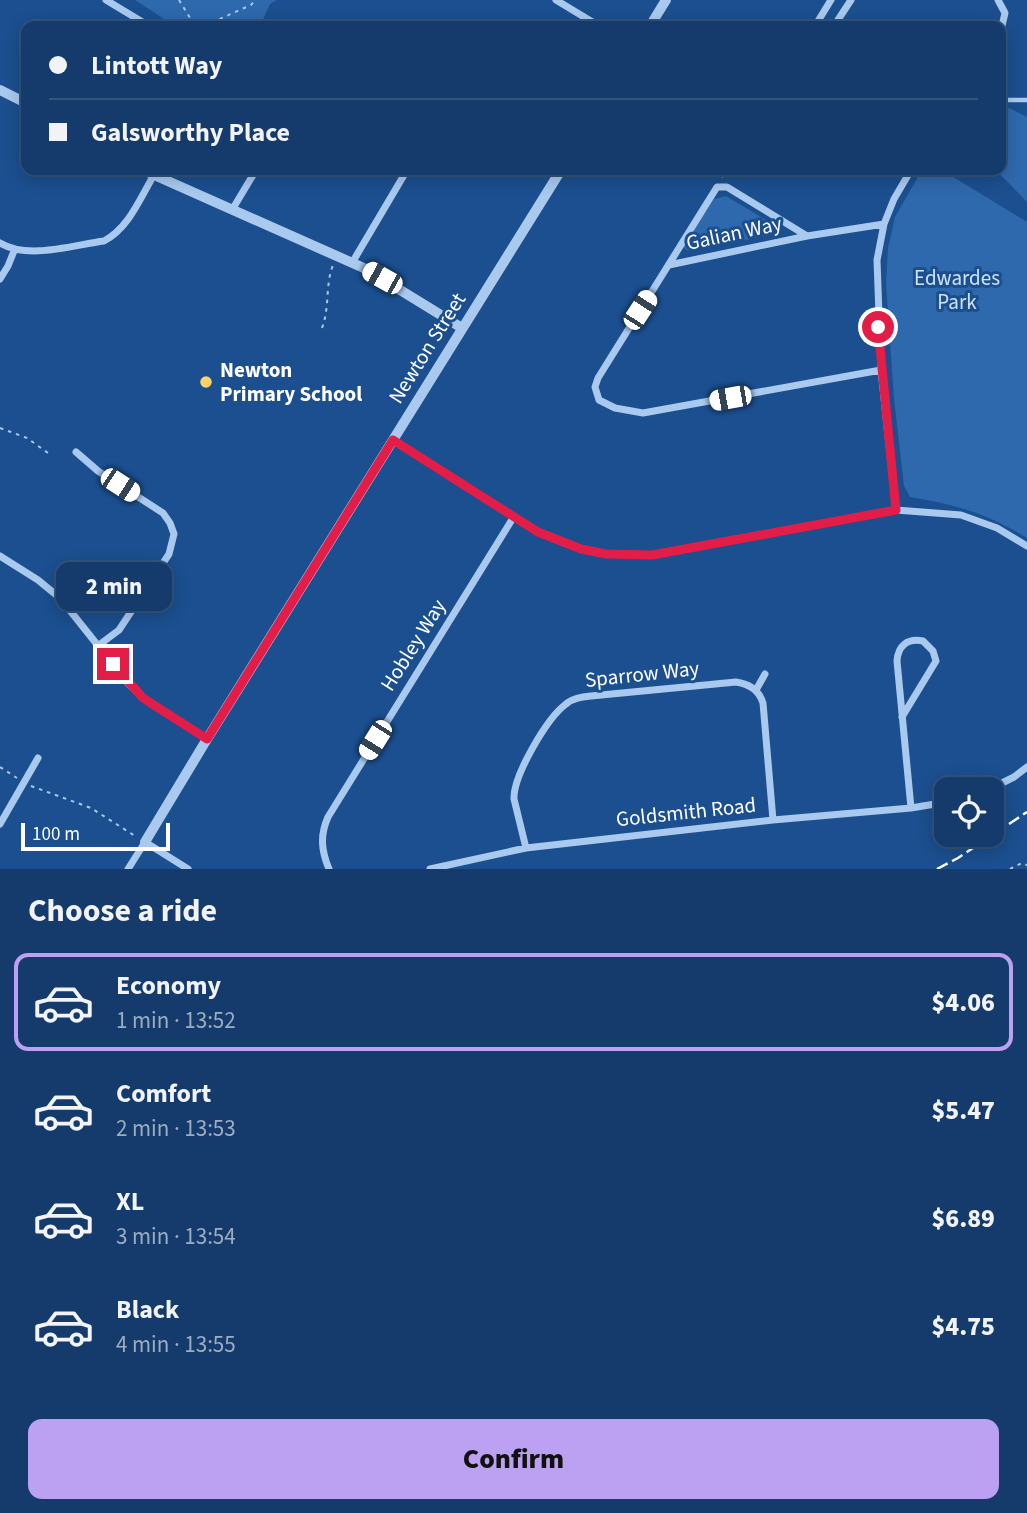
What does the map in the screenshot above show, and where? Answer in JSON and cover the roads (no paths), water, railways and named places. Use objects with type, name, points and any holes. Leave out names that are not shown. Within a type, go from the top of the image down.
[{"type":"street","points":[[106,0],[141,21]]},
{"type":"street","points":[[556,0],[591,21]]},
{"type":"street","points":[[653,21],[666,0]]},
{"type":"street","points":[[818,21],[831,0]]},
{"type":"street","points":[[837,21],[850,0]]},
{"type":"street","points":[[998,0],[1005,13],[1003,21]]},
{"type":"street","points":[[0,90],[21,100]]},
{"type":"street","points":[[0,243],[14,251],[27,252],[104,241],[116,235],[124,226],[154,175],[352,263],[382,278],[462,328]]},
{"type":"street","points":[[232,210],[253,175]]},
{"type":"street","points":[[352,263],[404,175]]},
{"type":"street","name":"Newton Street","points":[[128,869],[558,175]]},
{"type":"street","points":[[896,510],[881,370],[876,285],[877,260],[884,224],[908,175]]},
{"type":"street","name":"Galian Way","points":[[807,236],[727,187],[720,186],[713,191],[598,377],[599,400],[629,412],[655,412],[881,370]]},
{"type":"street","name":"Galian Way","points":[[669,265],[807,236],[884,224]]},
{"type":"street","points":[[0,279],[14,251]]},
{"type":"street","points":[[393,440],[513,518],[549,537],[581,549],[606,554],[652,555],[896,510],[961,515],[998,528],[1027,546]]},
{"type":"street","points":[[76,452],[98,471],[163,513],[174,534],[169,554],[119,630],[99,645]]},
{"type":"street","name":"Hobley Way","points":[[328,869],[321,836],[328,817],[513,518]]},
{"type":"street","points":[[0,556],[38,580],[60,598],[143,698],[207,739]]},
{"type":"street","points":[[902,717],[936,661],[933,650],[923,641],[909,641],[897,652],[902,717],[911,808]]},
{"type":"street","points":[[765,674],[756,690],[763,703],[773,820]]},
{"type":"street","name":"Sparrow Way","points":[[526,848],[514,791],[535,747],[565,705],[576,698],[736,682],[750,685],[756,690]]},
{"type":"street","points":[[0,824],[38,758]]},
{"type":"street","points":[[1004,782],[1027,767]]},
{"type":"street","name":"Goldsmith Road","points":[[430,869],[526,848],[934,804]]},
{"type":"street","points":[[145,842],[188,869]]},
{"type":"lane","points":[[1006,100],[1027,100]]},
{"type":"railway","points":[[937,869],[1027,812]]},
{"type":"place","name":"Newton Primary School","points":[[206,382]]},
{"type":"park label","name":"Edwardes Park","points":[[957,290]]}]
